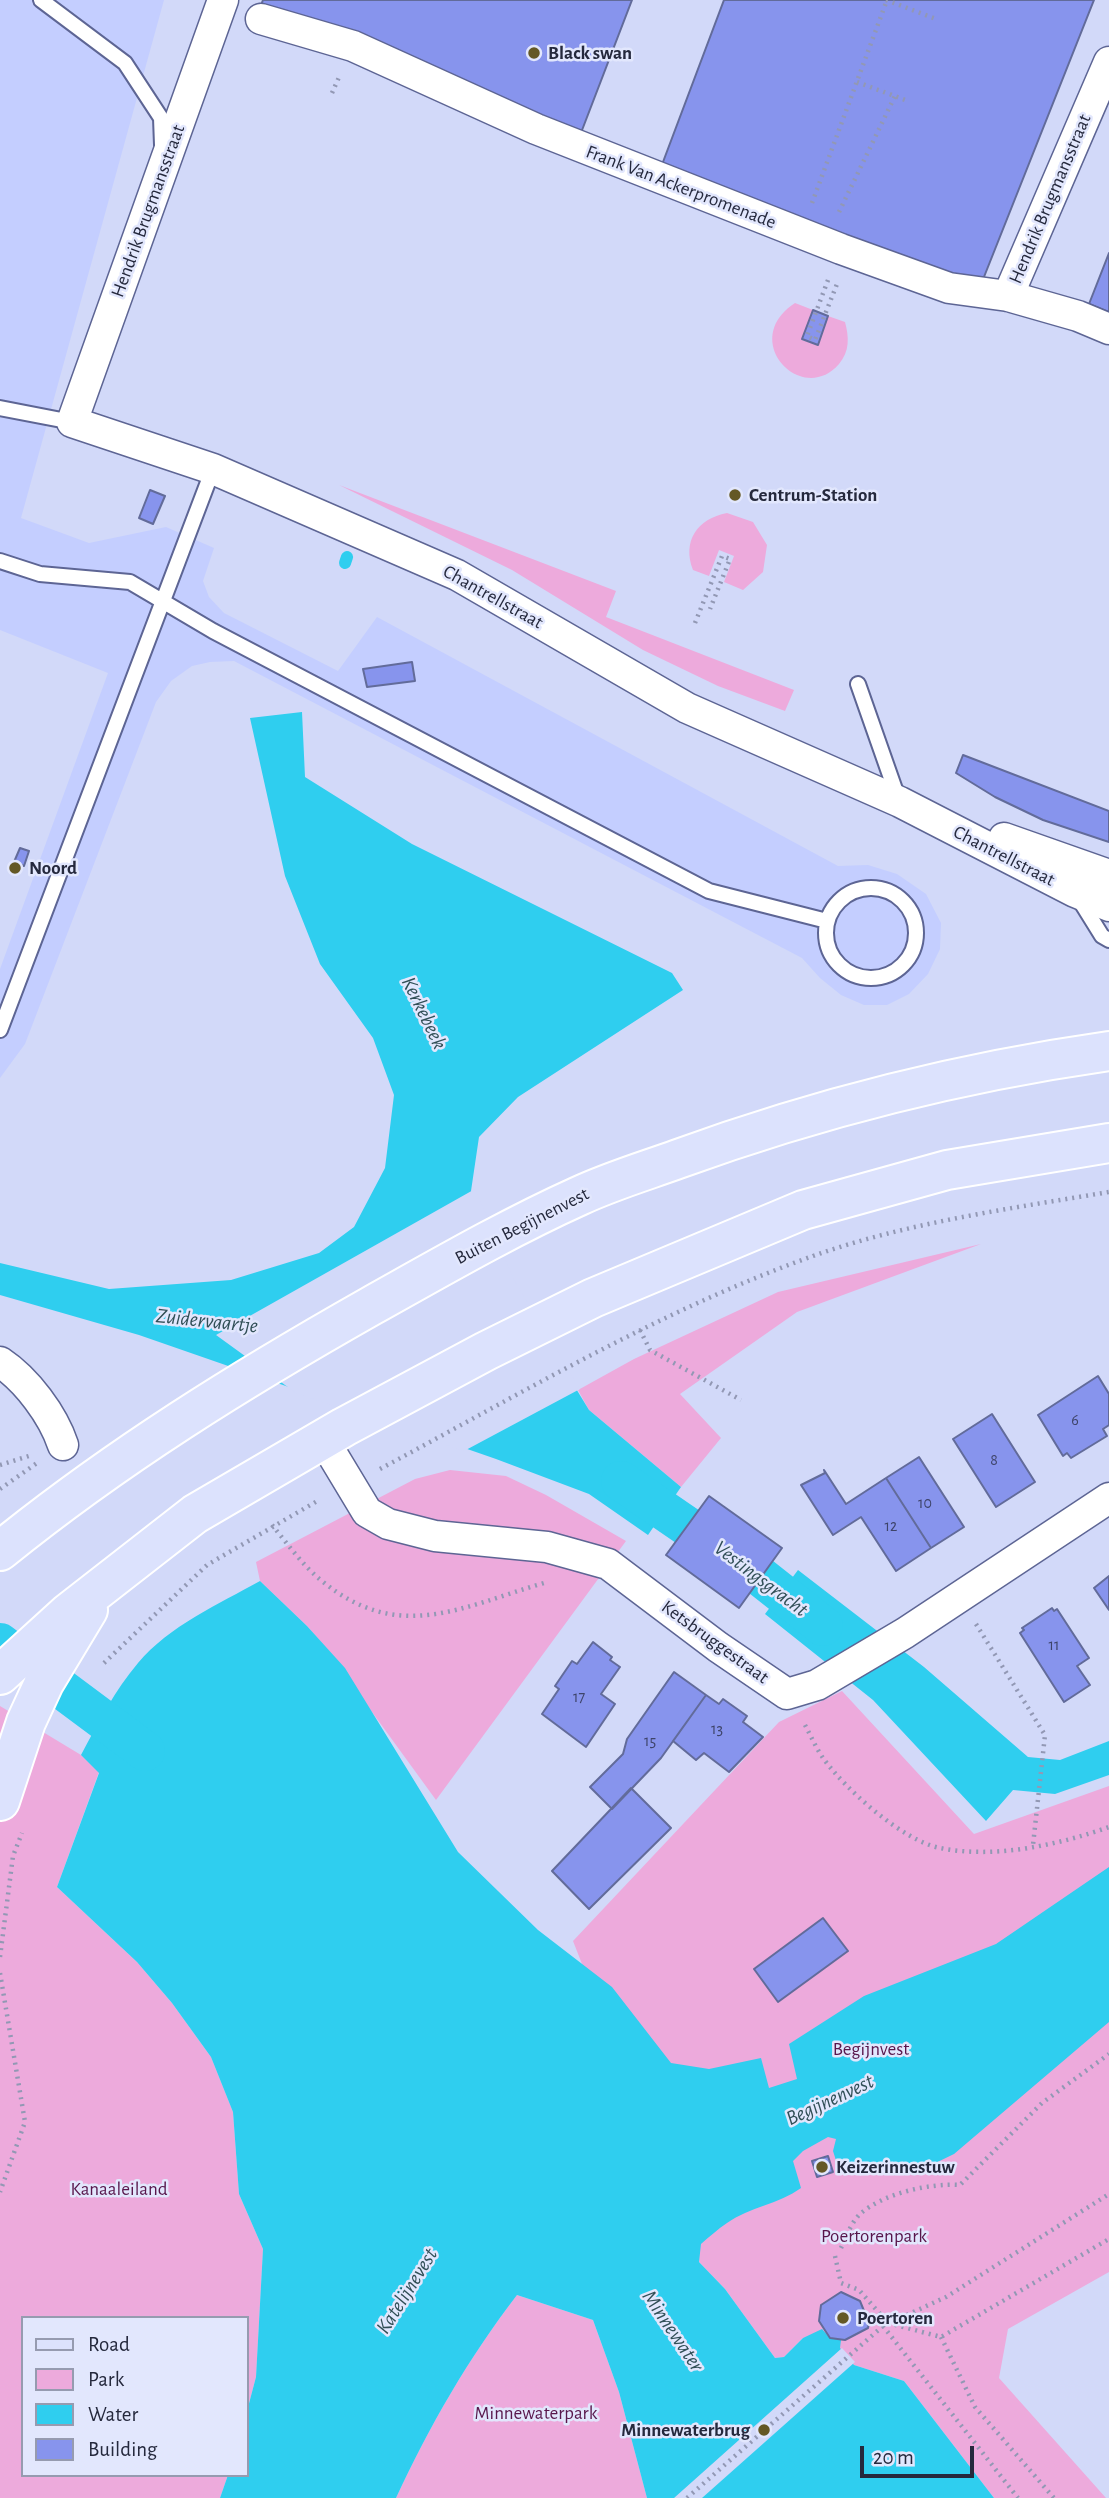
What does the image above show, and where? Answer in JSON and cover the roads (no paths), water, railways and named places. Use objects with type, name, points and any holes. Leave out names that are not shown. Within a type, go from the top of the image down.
[{"type":"main road","name":"Buiten Begijnenvest","points":[[0,1551],[145,1443],[261,1368],[582,1194],[749,1133],[890,1093],[1025,1063],[1109,1051]]},
{"type":"main road","points":[[0,1675],[75,1617],[106,1582],[195,1514],[333,1433],[486,1351],[593,1298],[803,1210],[947,1170],[1109,1143]]},
{"type":"main road","points":[[11,1816],[26,1722],[75,1617]]},
{"type":"street","name":"Hendrik Brugmansstraat","points":[[72,422],[223,0]]},
{"type":"street","name":"Frank Van Ackerpromenade","points":[[261,19],[353,46],[536,129],[812,238],[949,288],[1008,296],[1078,316],[1109,329]]},
{"type":"street","name":"Hendrik Brugmansstraat","points":[[1008,296],[1109,62]]},
{"type":"street","name":"Chantrellstraat","points":[[72,422],[213,469],[457,575],[687,708],[900,802],[1075,892],[1109,906]]},
{"type":"street","name":"Chantrellstraat","points":[[900,802],[1109,875]]},
{"type":"street","points":[[0,1362],[10,1369],[56,1423],[63,1446]]},
{"type":"street","name":"Ketsbruggestraat","points":[[333,1433],[349,1485],[367,1512],[388,1524],[435,1536],[547,1546],[608,1564],[718,1647],[787,1694],[817,1685],[905,1633],[1109,1498]]},
{"type":"lane","points":[[41,0],[125,63],[161,118],[163,172]]},
{"type":"lane","points":[[0,408],[72,422]]},
{"type":"lane","points":[[0,1030],[213,469]]},
{"type":"lane","points":[[0,561],[40,574],[130,582],[213,631],[709,891],[827,921]]},
{"type":"lane","points":[[858,684],[900,802]]},
{"type":"lane","points":[[865,888],[883,889],[899,897],[911,911],[916,928],[914,945],[906,961],[893,972],[876,978],[858,976],[843,968],[831,955],[826,938],[827,921],[835,905],[849,893],[865,888]]},
{"type":"lane","points":[[1075,892],[1102,936],[1109,940]]},
{"type":"water","name":"Zuidervaartje","points":[[302,712],[305,777],[412,844],[672,973],[683,990],[518,1097],[479,1137],[471,1191],[511,1282],[589,1410],[681,1487],[648,1535],[589,1494],[496,1459],[139,1335],[0,1295],[0,1263],[109,1289],[231,1280],[319,1253],[354,1227],[385,1168],[394,1095],[373,1038],[320,964],[285,876],[250,718]]},
{"type":"water","points":[[798,1570],[924,1667],[1028,1757],[1060,1760],[1109,1741],[1109,1775],[1055,1794],[1013,1790],[986,1821],[873,1700],[765,1614]]},
{"type":"water","points":[[260,1581],[307,1626],[345,1668],[458,1852],[538,1930],[612,1987],[671,2063],[709,2069],[761,2058],[769,2088],[797,2079],[789,2044],[864,1996],[996,1944],[1109,1867],[1109,2022],[954,2154],[921,2170],[840,2173],[833,2151],[836,2139],[828,2137],[803,2151],[793,2161],[801,2188],[736,2218],[701,2244],[699,2262],[725,2289],[775,2358],[784,2357],[803,2338],[822,2329],[830,2338],[841,2340],[840,2348],[854,2365],[904,2381],[994,2498],[647,2498],[619,2392],[593,2320],[517,2295],[482,2343],[451,2393],[396,2498],[220,2498],[227,2477],[248,2477],[248,2407],[256,2377],[263,2249],[239,2194],[233,2112],[211,2057],[172,2003],[137,1962],[57,1887],[99,1773],[81,1755],[107,1707],[138,1663],[164,1638],[195,1617]]},
{"type":"waterway","name":"Kerkebeek","points":[[345,563],[347,557]]},
{"type":"waterway","name":"Vestingsgracht","points":[[621,1481],[761,1577],[823,1626]]},
{"type":"waterway","points":[[0,1643],[145,1751]]},
{"type":"place","name":"Black swan","points":[[534,53]]},
{"type":"place","name":"Centrum-Station","points":[[735,495]]},
{"type":"place","name":"Noord","points":[[15,868]]},
{"type":"place","name":"Keizerinnestuw","points":[[822,2167]]},
{"type":"place","name":"Poertoren","points":[[843,2318]]},
{"type":"place","name":"Minnewaterbrug","points":[[764,2430]]},
{"type":"park label","name":"Begijnvest","points":[[871,2049]]},
{"type":"park label","name":"Kanaaleiland","points":[[119,2189]]},
{"type":"park label","name":"Poertorenpark","points":[[874,2236]]},
{"type":"park label","name":"Minnewaterpark","points":[[536,2413]]},
{"type":"water label","name":"Begijnenvest","points":[[830,2100]]},
{"type":"water label","name":"Katelijnevest","points":[[407,2291]]},
{"type":"water label","name":"Minnewater","points":[[673,2331]]}]
